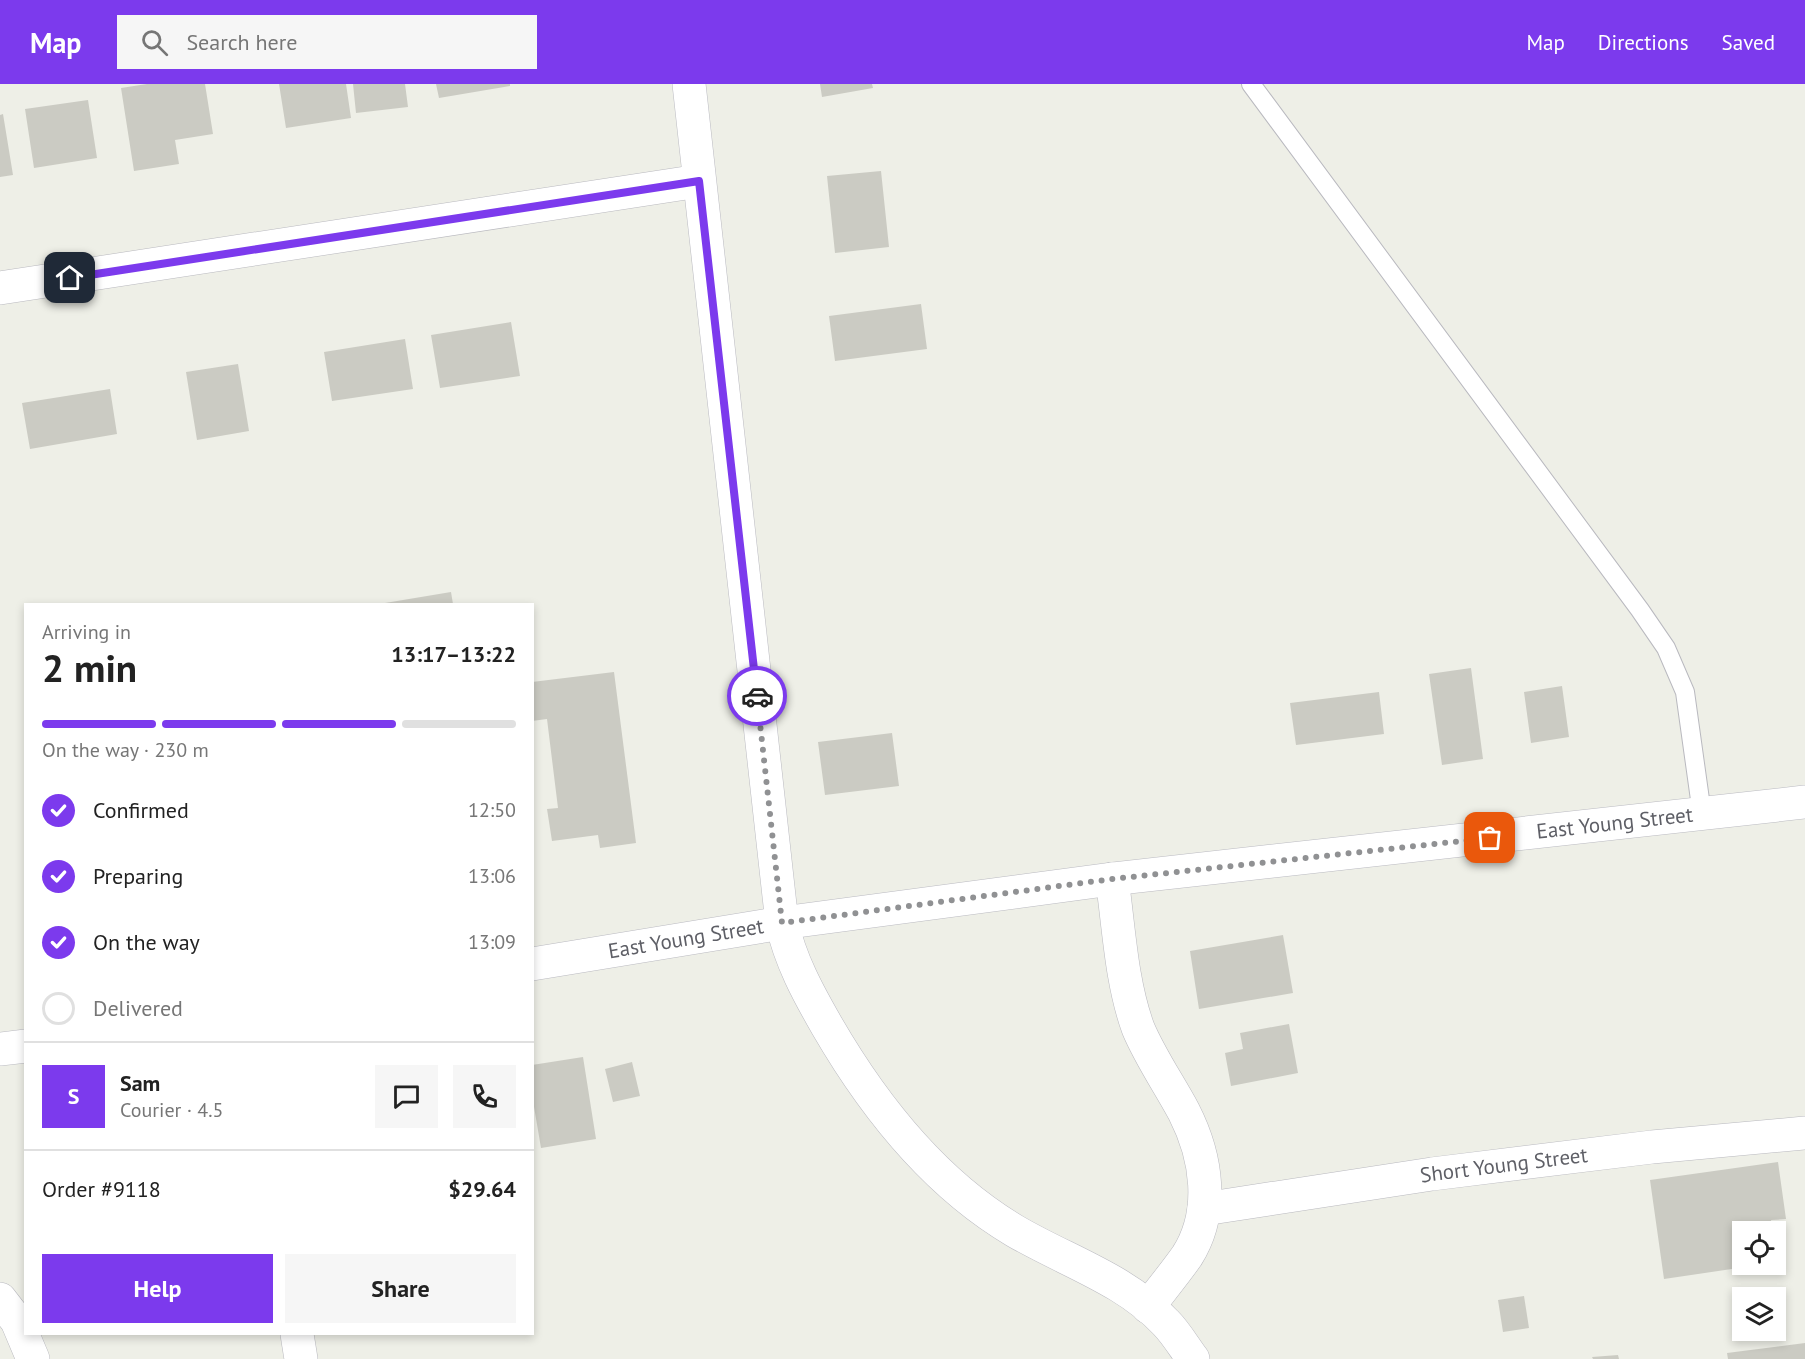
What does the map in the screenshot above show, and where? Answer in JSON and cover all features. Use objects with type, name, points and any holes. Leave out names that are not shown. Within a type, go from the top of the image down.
[{"type":"street","points":[[688,84],[782,923],[786,941],[801,980],[844,1055],[884,1113],[913,1147],[985,1211],[1015,1231],[1106,1278],[1148,1307],[1166,1323],[1193,1359]]},
{"type":"street","points":[[0,288],[699,181]]},
{"type":"street","name":"East Young Street","points":[[534,964],[782,923],[1112,879],[1805,802]]},
{"type":"street","points":[[1112,879],[1131,1005],[1143,1037],[1184,1113],[1200,1152],[1204,1170],[1204,1209],[1195,1241],[1187,1256],[1148,1307]]},
{"type":"street","points":[[0,1050],[24,1046]]},
{"type":"street","name":"Short Young Street","points":[[1204,1209],[1432,1174],[1652,1147],[1805,1132]]},
{"type":"street","points":[[0,1299],[17,1321],[33,1359]]},
{"type":"street","points":[[297,1335],[301,1359]]},
{"type":"lane","points":[[1251,84],[1633,600],[1666,648],[1685,692],[1702,814]]},
{"type":"building","points":[[147,84],[205,84],[213,134],[175,140],[179,164],[134,171],[121,88]]},
{"type":"building","points":[[279,84],[346,84],[351,118],[286,128]]},
{"type":"building","points":[[353,84],[405,84],[408,107],[356,113]]},
{"type":"building","points":[[436,84],[510,84],[510,86],[439,98]]},
{"type":"building","points":[[820,84],[872,84],[873,88],[822,97]]},
{"type":"building","points":[[88,100],[97,158],[34,168],[25,109]]},
{"type":"building","points":[[3,114],[13,175],[0,177],[0,115]]},
{"type":"building","points":[[881,171],[889,247],[835,253],[827,176]]},
{"type":"building","points":[[921,304],[927,349],[835,361],[829,316]]},
{"type":"building","points":[[511,322],[520,376],[440,388],[431,335]]},
{"type":"building","points":[[405,339],[413,389],[332,401],[324,352]]},
{"type":"building","points":[[238,364],[249,431],[197,440],[186,372]]},
{"type":"building","points":[[110,389],[117,434],[30,449],[22,403]]},
{"type":"building","points":[[451,592],[453,603],[385,603]]},
{"type":"building","points":[[1471,668],[1483,759],[1442,765],[1429,674]]},
{"type":"building","points":[[614,672],[636,843],[600,848],[598,835],[552,841],[547,809],[558,808],[547,719],[534,721],[534,682]]},
{"type":"building","points":[[1562,686],[1569,737],[1531,743],[1524,692]]},
{"type":"building","points":[[1379,692],[1384,734],[1296,745],[1290,703]]},
{"type":"building","points":[[892,733],[899,786],[825,795],[818,742]]},
{"type":"building","points":[[1283,935],[1293,993],[1199,1009],[1190,951]]},
{"type":"building","points":[[1289,1024],[1298,1073],[1231,1086],[1225,1053],[1243,1049],[1240,1033]]},
{"type":"building","points":[[583,1057],[596,1139],[541,1148],[534,1107],[534,1065]]},
{"type":"building","points":[[632,1062],[640,1096],[613,1102],[605,1069]]},
{"type":"building","points":[[1778,1162],[1786,1219],[1732,1221],[1732,1269],[1664,1279],[1650,1180]]},
{"type":"building","points":[[1524,1296],[1529,1328],[1503,1332],[1498,1300]]},
{"type":"building","points":[[1805,1343],[1805,1359],[1728,1359],[1727,1353]]},
{"type":"building","points":[[1618,1355],[1619,1359],[1593,1359],[1592,1357]]},
{"type":"way so far","points":[[757,696],[782,923],[1112,879],[1490,838]]},
{"type":"route","points":[[70,278],[699,181],[757,696]]}]
